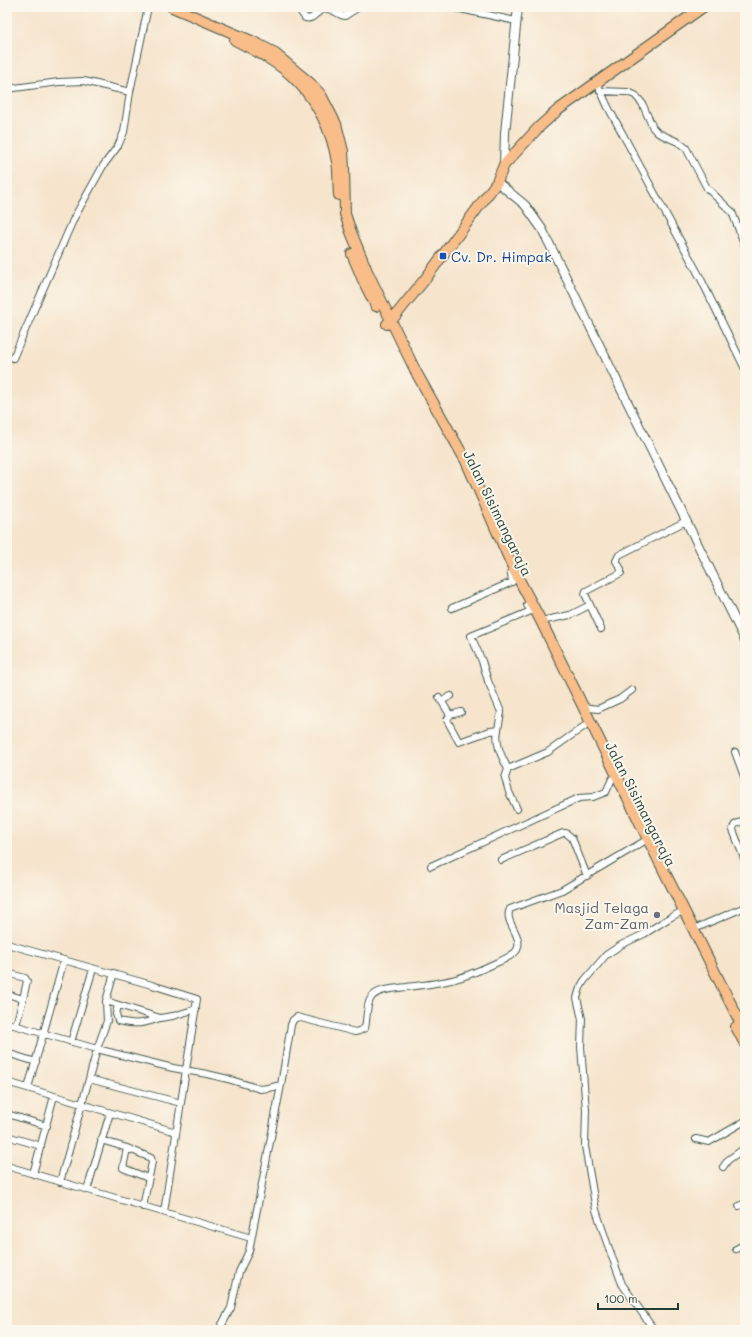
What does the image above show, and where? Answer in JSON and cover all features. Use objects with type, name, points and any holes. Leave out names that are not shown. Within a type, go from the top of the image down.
[{"type":"highway","name":"Jalan Sisimangaraja","points":[[172,7],[212,24],[218,31],[259,52],[291,76],[313,101],[332,137],[338,163],[337,179],[340,210],[348,244],[363,280],[391,323],[422,390],[463,462],[513,573],[646,840],[745,1044]]},
{"type":"highway","points":[[391,323],[497,182],[504,165],[539,127],[558,110],[598,87],[703,7]]},
{"type":"highway","name":"Jalan Sisimangaraja","points":[[529,603],[541,621],[583,707],[588,724]]},
{"type":"highway","name":"Jalan Sisimangaraja","points":[[678,908],[694,929],[745,1032]]},
{"type":"street","points":[[13,358],[74,218],[103,166],[118,146],[124,132],[130,92],[148,7]]},
{"type":"street","points":[[300,7],[300,12],[304,18],[309,19],[313,18],[323,9],[330,9],[345,16],[359,7]]},
{"type":"street","points":[[451,7],[516,21]]},
{"type":"street","points":[[504,165],[505,133],[518,7]]},
{"type":"street","points":[[7,89],[59,82],[84,81],[130,92]]},
{"type":"street","points":[[598,87],[627,92],[635,95],[642,104],[653,128],[658,133],[678,142],[686,148],[706,188],[732,212],[745,246]]},
{"type":"street","points":[[598,87],[700,277],[745,369]]},
{"type":"street","points":[[497,182],[526,205],[542,229],[745,640]]},
{"type":"street","points":[[602,629],[584,594],[586,591],[620,573],[621,569],[616,560],[618,555],[686,521]]},
{"type":"street","points":[[452,608],[512,582],[513,573]]},
{"type":"street","points":[[517,809],[509,792],[505,778],[508,769],[499,750],[496,738],[501,712],[488,681],[480,655],[471,636],[531,611],[529,603]]},
{"type":"street","points":[[541,621],[570,615],[590,605]]},
{"type":"street","points":[[583,707],[598,709],[620,699],[632,690]]},
{"type":"street","points":[[450,716],[440,699],[451,696]]},
{"type":"street","points":[[461,712],[450,716],[447,720],[460,743],[490,731],[498,730]]},
{"type":"street","points":[[508,769],[548,752],[588,724]]},
{"type":"street","points":[[735,752],[745,779]]},
{"type":"street","points":[[431,866],[579,798],[599,795],[606,792],[615,778]]},
{"type":"street","points":[[745,821],[736,823],[733,830],[745,860]]},
{"type":"street","points":[[501,860],[566,833],[572,838],[587,876]]},
{"type":"street","points":[[219,1330],[232,1308],[239,1272],[249,1251],[281,1085],[290,1025],[293,1020],[297,1017],[349,1030],[360,1031],[365,1028],[369,1001],[376,993],[391,989],[442,982],[462,977],[502,960],[516,951],[518,940],[509,918],[508,914],[510,909],[562,890],[646,840]]},
{"type":"street","points":[[694,929],[745,907]]},
{"type":"street","points":[[654,1330],[622,1284],[596,1210],[585,1146],[586,1110],[581,1048],[582,1019],[577,998],[580,988],[584,982],[606,955],[671,917],[678,908]]},
{"type":"street","points":[[7,944],[197,999],[164,1212]]},
{"type":"street","points":[[28,1088],[64,960]]},
{"type":"street","points":[[71,1042],[93,969]]},
{"type":"street","points":[[7,973],[28,980],[16,1025]]},
{"type":"street","points":[[60,1182],[97,1049],[107,1021],[106,1001],[114,974]]},
{"type":"street","points":[[7,994],[24,999]]},
{"type":"street","points":[[106,1001],[160,1018]]},
{"type":"street","points":[[118,1005],[116,1014],[118,1021],[133,1024],[173,1016],[196,1009]]},
{"type":"street","points":[[7,1023],[97,1049],[228,1079],[260,1089],[281,1085]]},
{"type":"street","points":[[7,1053],[36,1062]]},
{"type":"street","points":[[89,1078],[181,1103]]},
{"type":"street","points":[[7,1082],[176,1132]]},
{"type":"street","points":[[33,1174],[54,1096]]},
{"type":"street","points":[[87,1190],[110,1113]]},
{"type":"street","points":[[7,1114],[47,1126]]},
{"type":"street","points":[[696,1139],[708,1142],[745,1121]]},
{"type":"street","points":[[7,1136],[41,1146]]},
{"type":"street","points":[[101,1140],[127,1148],[151,1158],[152,1162],[143,1207]]},
{"type":"street","points":[[127,1148],[123,1168],[148,1178]]},
{"type":"street","points":[[723,1167],[728,1160],[745,1148]]},
{"type":"street","points":[[7,1166],[251,1238]]},
{"type":"street","points":[[739,1206],[745,1203]]},
{"type":"street","points":[[736,1249],[745,1244]]},
{"type":"place","name":"Cv. Dr. Himpak","points":[[443,256]]},
{"type":"place","name":"Masjid Telaga Zam-Zam","points":[[657,915]]}]
